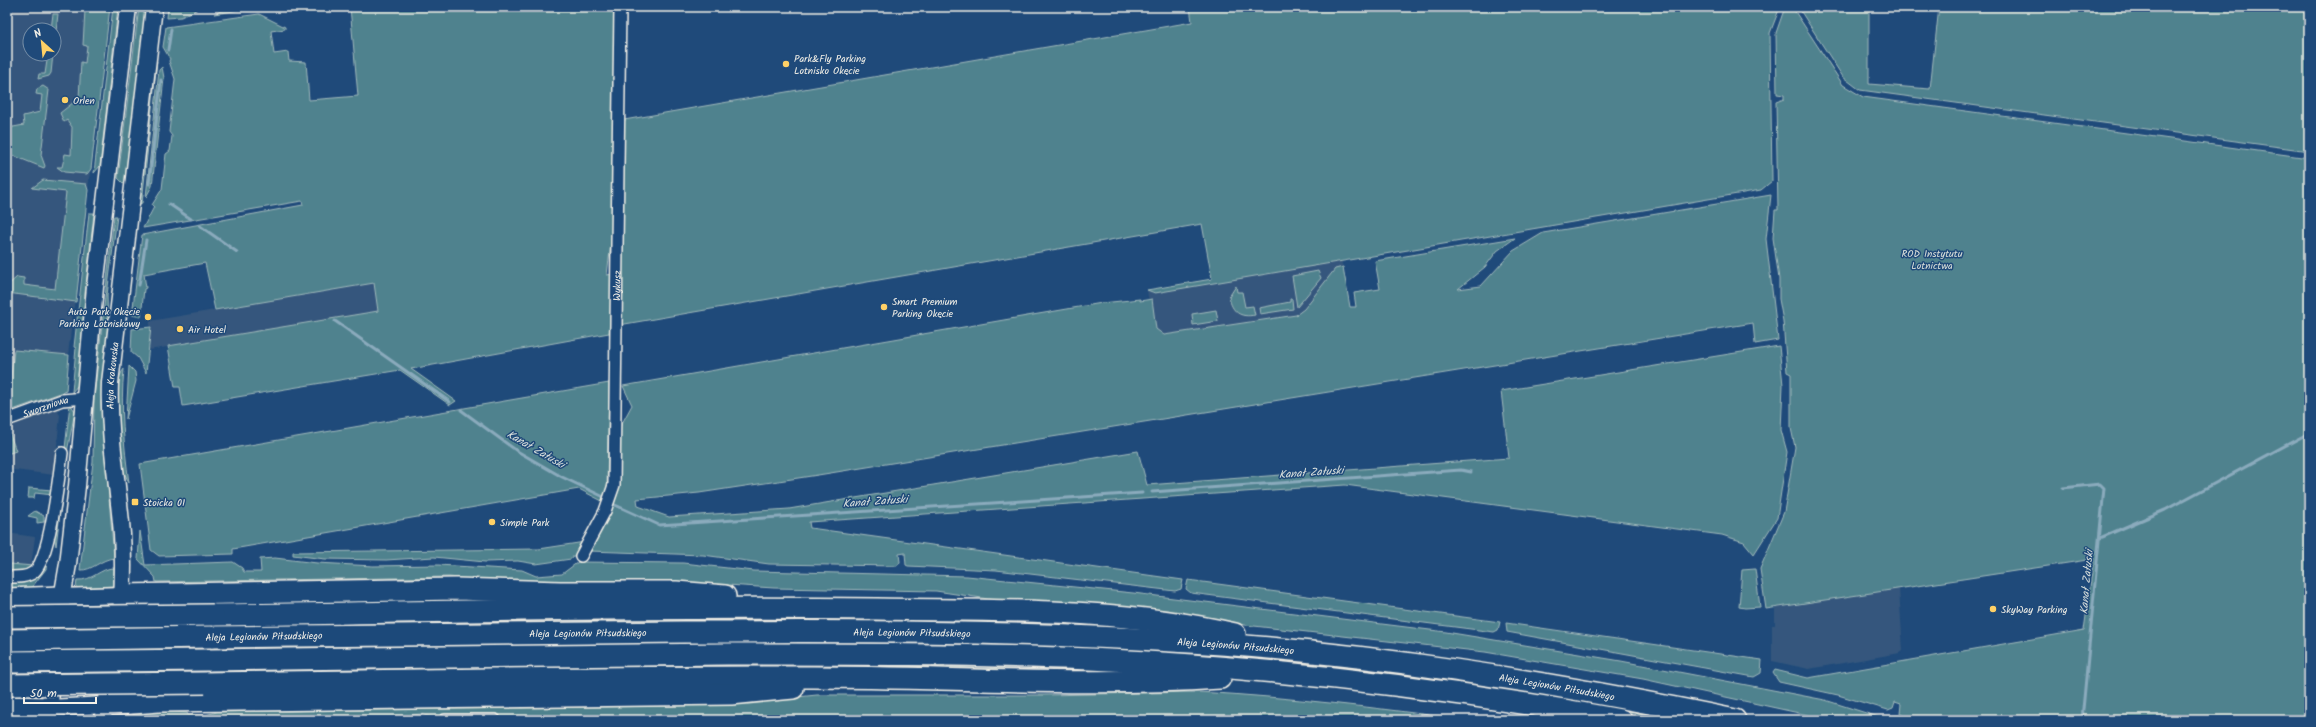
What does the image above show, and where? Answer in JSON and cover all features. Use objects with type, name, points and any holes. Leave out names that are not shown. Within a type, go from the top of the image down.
[{"type":"highway","points":[[122,595],[456,589],[560,592],[676,592],[747,598],[809,608]]},
{"type":"highway","points":[[7,600],[61,597]]},
{"type":"highway","points":[[7,617],[558,609],[809,608],[1007,611],[1108,615],[1219,630],[1314,653]]},
{"type":"highway","name":"Aleja Legionów Piłsudskiego","points":[[7,640],[826,631],[1017,633],[1175,641],[1314,653],[1489,675],[1652,703],[1735,720]]},
{"type":"highway","points":[[7,662],[896,654],[1092,659],[1288,674],[1448,692],[1620,720]]},
{"type":"highway","points":[[7,685],[740,676],[1169,682],[1288,674]]},
{"type":"highway","points":[[104,713],[159,701],[731,694],[897,677]]},
{"type":"highway","points":[[7,707],[49,714]]},
{"type":"main road","points":[[104,713],[49,714],[54,644],[61,597],[68,564],[77,486],[95,286],[128,7]]},
{"type":"main road","name":"Aleja Krakowska","points":[[104,713],[117,650],[122,595],[122,535],[110,433],[110,383],[154,7]]},
{"type":"main road","points":[[61,597],[122,595]]},
{"type":"street","name":"Wykusz","points":[[581,556],[605,511],[614,485],[620,7]]},
{"type":"street","name":"Sworzniowa","points":[[7,420],[62,400],[85,398]]},
{"type":"street","points":[[7,577],[28,575],[33,572],[39,564],[50,527],[62,453]]},
{"type":"street","points":[[446,720],[495,720]]},
{"type":"shaded area","points":[[7,7],[110,7],[68,355],[14,350],[7,412]]},
{"type":"shaded area","points":[[1341,258],[1350,307],[1155,339],[1147,290]]},
{"type":"shaded area","points":[[374,283],[378,311],[149,350],[150,321]]},
{"type":"shaded area","points":[[62,405],[58,412],[60,415],[54,475],[7,469],[7,424]]},
{"type":"shaded area","points":[[7,533],[35,537],[31,566],[7,564]]},
{"type":"shaded area","points":[[1899,588],[1903,651],[1900,653],[1809,669],[1772,661],[1772,625],[1775,625],[1775,607]]},
{"type":"green space","points":[[88,7],[110,7],[91,169],[87,174],[64,172],[57,167],[62,167],[65,154],[71,155],[72,127],[67,120],[64,122],[60,113],[79,98],[81,62],[85,63],[87,46],[83,45],[85,10]]},
{"type":"green space","points":[[113,7],[118,7],[100,166],[94,173]]},
{"type":"green space","points":[[139,7],[146,7],[125,181],[123,183],[118,178]]},
{"type":"green space","points":[[168,7],[202,7],[181,17],[167,18]]},
{"type":"green space","points":[[230,7],[260,7],[214,14]]},
{"type":"green space","points":[[350,7],[614,7],[612,234],[607,275],[613,274],[609,333],[411,369],[456,401],[450,405],[400,370],[183,406],[180,387],[175,387],[168,346],[378,311],[374,283],[215,310],[205,263],[144,274],[146,288],[144,289],[141,317],[132,315],[142,235],[303,205],[302,201],[143,228],[154,207],[152,205],[162,189],[166,154],[170,151],[172,136],[169,132],[175,79],[169,61],[170,59],[163,47],[166,27],[259,14],[285,27],[285,29],[271,31],[274,54],[288,52],[289,61],[306,62],[309,100],[358,96]]},
{"type":"green space","points":[[1190,7],[1780,7],[1770,33],[1772,181],[1761,190],[1155,293],[1147,290],[1212,279],[1202,224],[619,325],[622,269],[624,120],[1192,22]]},
{"type":"green space","name":"ROD Instytutu Lotnictwa","points":[[1785,7],[1792,7],[1843,85],[1863,97],[2309,158],[2309,720],[1917,720],[1900,714],[1901,704],[1895,702],[1893,708],[1888,710],[1838,695],[1779,682],[1773,673],[1775,670],[1808,678],[2084,630],[2094,559],[1766,609],[1760,569],[1784,512],[1795,447],[1791,428],[1791,374],[1787,372],[1783,321],[1779,299],[1779,279],[1773,238],[1775,210],[1778,210],[1776,102],[1784,99],[1784,95],[1777,94],[1776,33]]},
{"type":"green space","points":[[1798,7],[1837,9],[1837,7],[1869,7],[1869,84],[1930,89],[1939,7],[2309,7],[2309,151],[1860,90],[1843,77]]},
{"type":"green space","points":[[53,14],[58,14],[57,22],[52,22]]},
{"type":"green space","points":[[157,61],[142,203],[139,204],[155,62]]},
{"type":"green space","points":[[47,62],[52,62],[51,73],[49,76],[38,79],[39,74],[45,74]]},
{"type":"green space","points":[[162,67],[164,78],[152,186],[146,197],[159,70]]},
{"type":"green space","points":[[43,86],[49,90],[41,155],[45,166],[44,168],[7,153],[7,126],[8,128],[24,125],[23,116],[40,112],[42,95],[36,94],[37,89]]},
{"type":"green space","points":[[43,180],[86,184],[88,190],[76,302],[7,293],[7,286],[17,277],[24,278],[24,285],[55,289],[66,192],[32,188]]},
{"type":"green space","points":[[1771,195],[1766,239],[1778,340],[1755,344],[1753,323],[818,475],[699,493],[637,499],[638,506],[669,517],[789,509],[1138,451],[1147,485],[1509,458],[1501,391],[1779,346],[1783,385],[1781,430],[1787,452],[1777,518],[1754,554],[1744,542],[1722,535],[1345,485],[809,522],[810,528],[1183,580],[1181,589],[1175,591],[996,570],[908,566],[906,565],[905,553],[899,554],[900,562],[897,566],[769,564],[703,555],[589,551],[602,524],[620,427],[632,405],[623,386],[1102,303],[1152,299],[1156,329],[1164,335],[1296,315],[1304,309],[1335,269],[1343,267],[1350,307],[1356,307],[1354,293],[1380,289],[1375,261],[1515,238],[1497,251],[1485,267],[1458,289],[1481,286],[1513,251],[1543,233]]},
{"type":"green space","points":[[89,213],[94,213],[85,293],[84,331],[79,384],[72,392],[76,348],[74,347]]},
{"type":"green space","points":[[114,216],[117,216],[107,295],[108,330],[101,403],[114,558],[105,560],[89,569],[80,570],[93,462],[94,398]]},
{"type":"green space","points":[[1318,271],[1321,278],[1297,307],[1292,276]]},
{"type":"green space","points":[[1236,286],[1237,292],[1242,292],[1245,307],[1253,306],[1255,315],[1241,315],[1232,307],[1229,297]]},
{"type":"green space","points":[[1290,299],[1292,299],[1293,309],[1260,314],[1259,308],[1290,302]]},
{"type":"green space","points":[[1216,310],[1218,321],[1193,325],[1192,314]]},
{"type":"green space","points":[[151,327],[146,373],[138,358],[131,352],[132,329]]},
{"type":"green space","points":[[14,350],[69,355],[66,391],[7,412]]},
{"type":"green space","points":[[129,366],[135,372],[136,381],[126,419]]},
{"type":"green space","points":[[124,369],[122,398],[123,426],[129,483],[122,466],[117,414],[118,387],[120,376]]},
{"type":"green space","points":[[609,383],[607,485],[609,493],[604,502],[579,489],[233,549],[233,554],[159,556],[151,550],[140,464]]},
{"type":"green space","points":[[70,404],[75,411],[68,447],[56,546],[53,529],[58,511]]},
{"type":"green space","points":[[7,426],[16,451],[7,454]]},
{"type":"green space","points":[[29,488],[52,490],[53,495],[35,493],[34,498],[28,498]]},
{"type":"green space","points":[[35,511],[44,516],[44,522],[37,523],[37,518],[28,516]]},
{"type":"green space","points":[[140,531],[145,565],[233,562],[242,568],[244,572],[261,572],[260,559],[275,558],[317,563],[373,566],[438,565],[522,570],[536,576],[562,574],[578,562],[683,563],[754,571],[967,576],[1133,593],[1446,632],[1621,661],[1825,700],[1888,720],[1831,720],[1643,679],[1485,652],[1245,625],[1140,610],[1008,602],[936,591],[774,588],[696,583],[508,583],[449,577],[156,582],[155,577],[138,559]]},
{"type":"green space","points":[[585,542],[571,559],[536,564],[518,561],[485,562],[434,557],[386,560],[325,559],[293,555],[293,552],[539,549]]},
{"type":"green space","points":[[49,549],[46,569],[29,591],[7,588],[7,581],[17,582]]},
{"type":"green space","points":[[7,565],[33,566],[26,572],[7,572]]},
{"type":"green space","points":[[114,568],[113,586],[76,588],[77,580],[88,579],[105,570]]},
{"type":"green space","points":[[1755,569],[1760,607],[1739,607],[1742,570]]},
{"type":"green space","points":[[1188,580],[1500,622],[1498,630],[1494,632],[1191,593],[1186,589]]},
{"type":"green space","points":[[1506,623],[1762,660],[1761,673],[1754,677],[1507,632]]},
{"type":"green space","points":[[869,640],[1153,649],[1304,660],[1472,682],[1695,720],[1665,720],[1626,712],[1368,674],[218,651],[218,646]]},
{"type":"green space","points":[[882,665],[1137,673],[216,676],[216,671]]},
{"type":"green space","points":[[1198,692],[1333,703],[1467,720],[728,720],[717,718],[434,718],[421,714],[372,720],[132,720],[135,712],[141,710],[187,713],[188,715],[205,715],[217,712],[671,706],[728,704],[817,695],[1044,695]]},
{"type":"waterway","points":[[168,50],[171,29]]},
{"type":"waterway","points":[[149,184],[161,80]]},
{"type":"waterway","name":"Kanał Załuski","points":[[169,204],[191,219]]},
{"type":"waterway","name":"Kanał Załuski","points":[[200,226],[237,252]]},
{"type":"waterway","points":[[139,285],[146,240]]},
{"type":"waterway","name":"Kanał Załuski","points":[[335,321],[450,402]]},
{"type":"waterway","name":"Kanał Załuski","points":[[461,410],[517,451],[562,477],[606,498]]},
{"type":"waterway","points":[[2100,538],[2165,510],[2309,433]]},
{"type":"waterway","name":"Kanał Załuski","points":[[1152,492],[1461,470],[1471,472]]},
{"type":"waterway","name":"Kanał Załuski","points":[[2063,488],[2100,484],[2104,488],[2082,720]]},
{"type":"waterway","name":"Kanał Załuski","points":[[613,504],[659,525],[1142,493]]},
{"type":"place","name":"Park&Fly Parking Lotnisko Okęcie","points":[[786,64]]},
{"type":"place","name":"Orlen","points":[[65,100]]},
{"type":"place","name":"Smart Premium Parking Okęcie","points":[[884,307]]},
{"type":"place","name":"Auto Park Okęcie Parking Lotniskowy","points":[[148,317]]},
{"type":"place","name":"Air Hotel","points":[[180,329]]},
{"type":"place","name":"Stoicka 01","points":[[135,502]]},
{"type":"place","name":"Simple Park","points":[[492,522]]},
{"type":"place","name":"SkyWay Parking","points":[[1993,609]]}]
